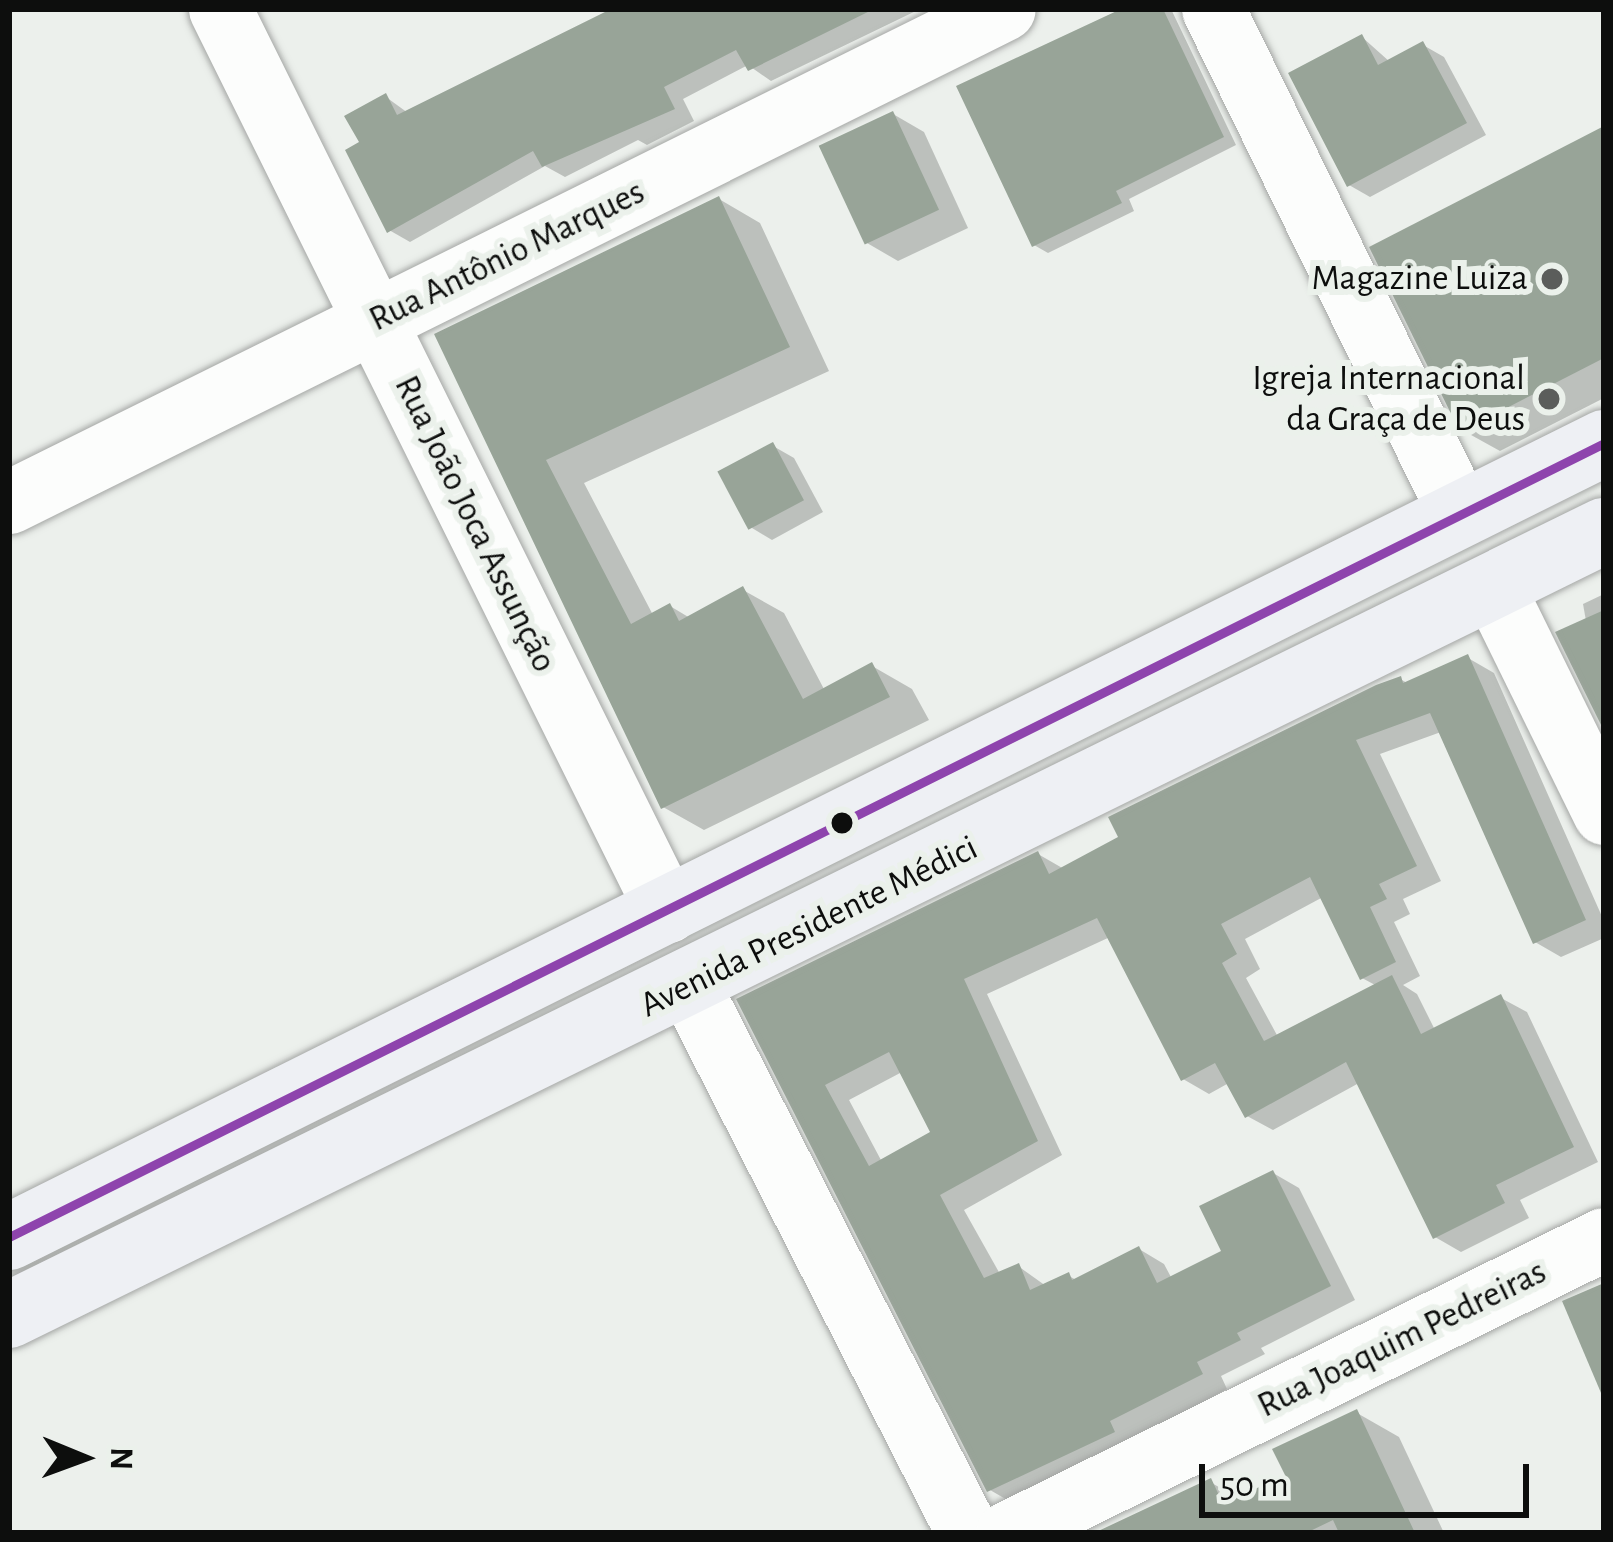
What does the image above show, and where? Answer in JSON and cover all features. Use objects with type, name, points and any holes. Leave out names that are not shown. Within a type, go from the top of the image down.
[{"type":"main road","points":[[9,1237],[667,911],[972,752],[1604,443]]},
{"type":"main road","name":"Avenida Presidente Médici","points":[[9,1315],[1011,829],[1604,531]]},
{"type":"main road","points":[[972,752],[1011,829]]},
{"type":"street","name":"Rua João Joca Assunção","points":[[220,9],[667,911]]},
{"type":"street","name":"Rua Antônio Marques","points":[[9,502],[1004,9]]},
{"type":"street","points":[[1214,9],[1460,514]]},
{"type":"street","points":[[1493,587],[1604,813]]},
{"type":"street","points":[[689,986],[968,1533]]},
{"type":"street","name":"Rua Joaquim Pedreiras","points":[[1006,1533],[1604,1239]]},
{"type":"building","points":[[611,9],[874,9],[748,71],[736,50],[664,87],[675,109],[542,167],[533,151],[387,233],[345,150],[359,142],[344,116],[386,93],[397,115]]},
{"type":"building","points":[[1121,9],[1163,9],[1224,137],[1116,191],[1122,203],[1032,247],[956,86]]},
{"type":"building","points":[[1362,34],[1378,65],[1423,41],[1467,123],[1347,187],[1288,73]]},
{"type":"building","points":[[893,111],[939,210],[865,244],[819,146]]},
{"type":"building","points":[[1604,126],[1604,358],[1460,432],[1369,247]]},
{"type":"building","points":[[719,196],[790,347],[546,460],[631,624],[670,603],[679,621],[743,586],[803,699],[872,662],[890,697],[661,809],[434,334]]},
{"type":"building","points":[[773,442],[804,500],[748,530],[717,472]]},
{"type":"building","points":[[1604,610],[1604,731],[1555,632]]},
{"type":"building","points":[[1468,654],[1586,920],[1533,944],[1430,713],[1356,740],[1417,866],[1379,884],[1387,899],[1370,907],[1396,962],[1360,980],[1310,877],[1221,924],[1237,954],[1222,963],[1264,1041],[1392,975],[1421,1034],[1501,994],[1574,1147],[1496,1185],[1505,1203],[1433,1239],[1346,1062],[1245,1118],[1215,1063],[1181,1081],[1097,918],[964,979],[1038,1141],[940,1195],[984,1278],[1019,1263],[1030,1290],[1069,1272],[1072,1280],[1139,1246],[1157,1283],[1221,1251],[1199,1206],[1273,1170],[1331,1286],[1237,1333],[1241,1340],[1197,1362],[1203,1374],[1110,1421],[1115,1432],[987,1492],[736,999],[1038,851],[1049,874],[1118,837],[1108,817],[1376,685],[1401,676],[1403,683]],"holes":[[[889,1052],[930,1132],[869,1166],[825,1085]]]},
{"type":"building","points":[[1604,1283],[1604,1400],[1562,1301]]},
{"type":"building","points":[[1357,1409],[1415,1533],[1339,1533],[1333,1520],[1306,1533],[1094,1533],[1211,1478],[1223,1504],[1285,1475],[1272,1449]]},
{"type":"transit line","points":[[9,1237],[1604,443]]},
{"type":"place","name":"Magazine Luiza","points":[[1552,279]]},
{"type":"place","name":"Igreja Internacional da Graça de Deus","points":[[1549,399]]}]
